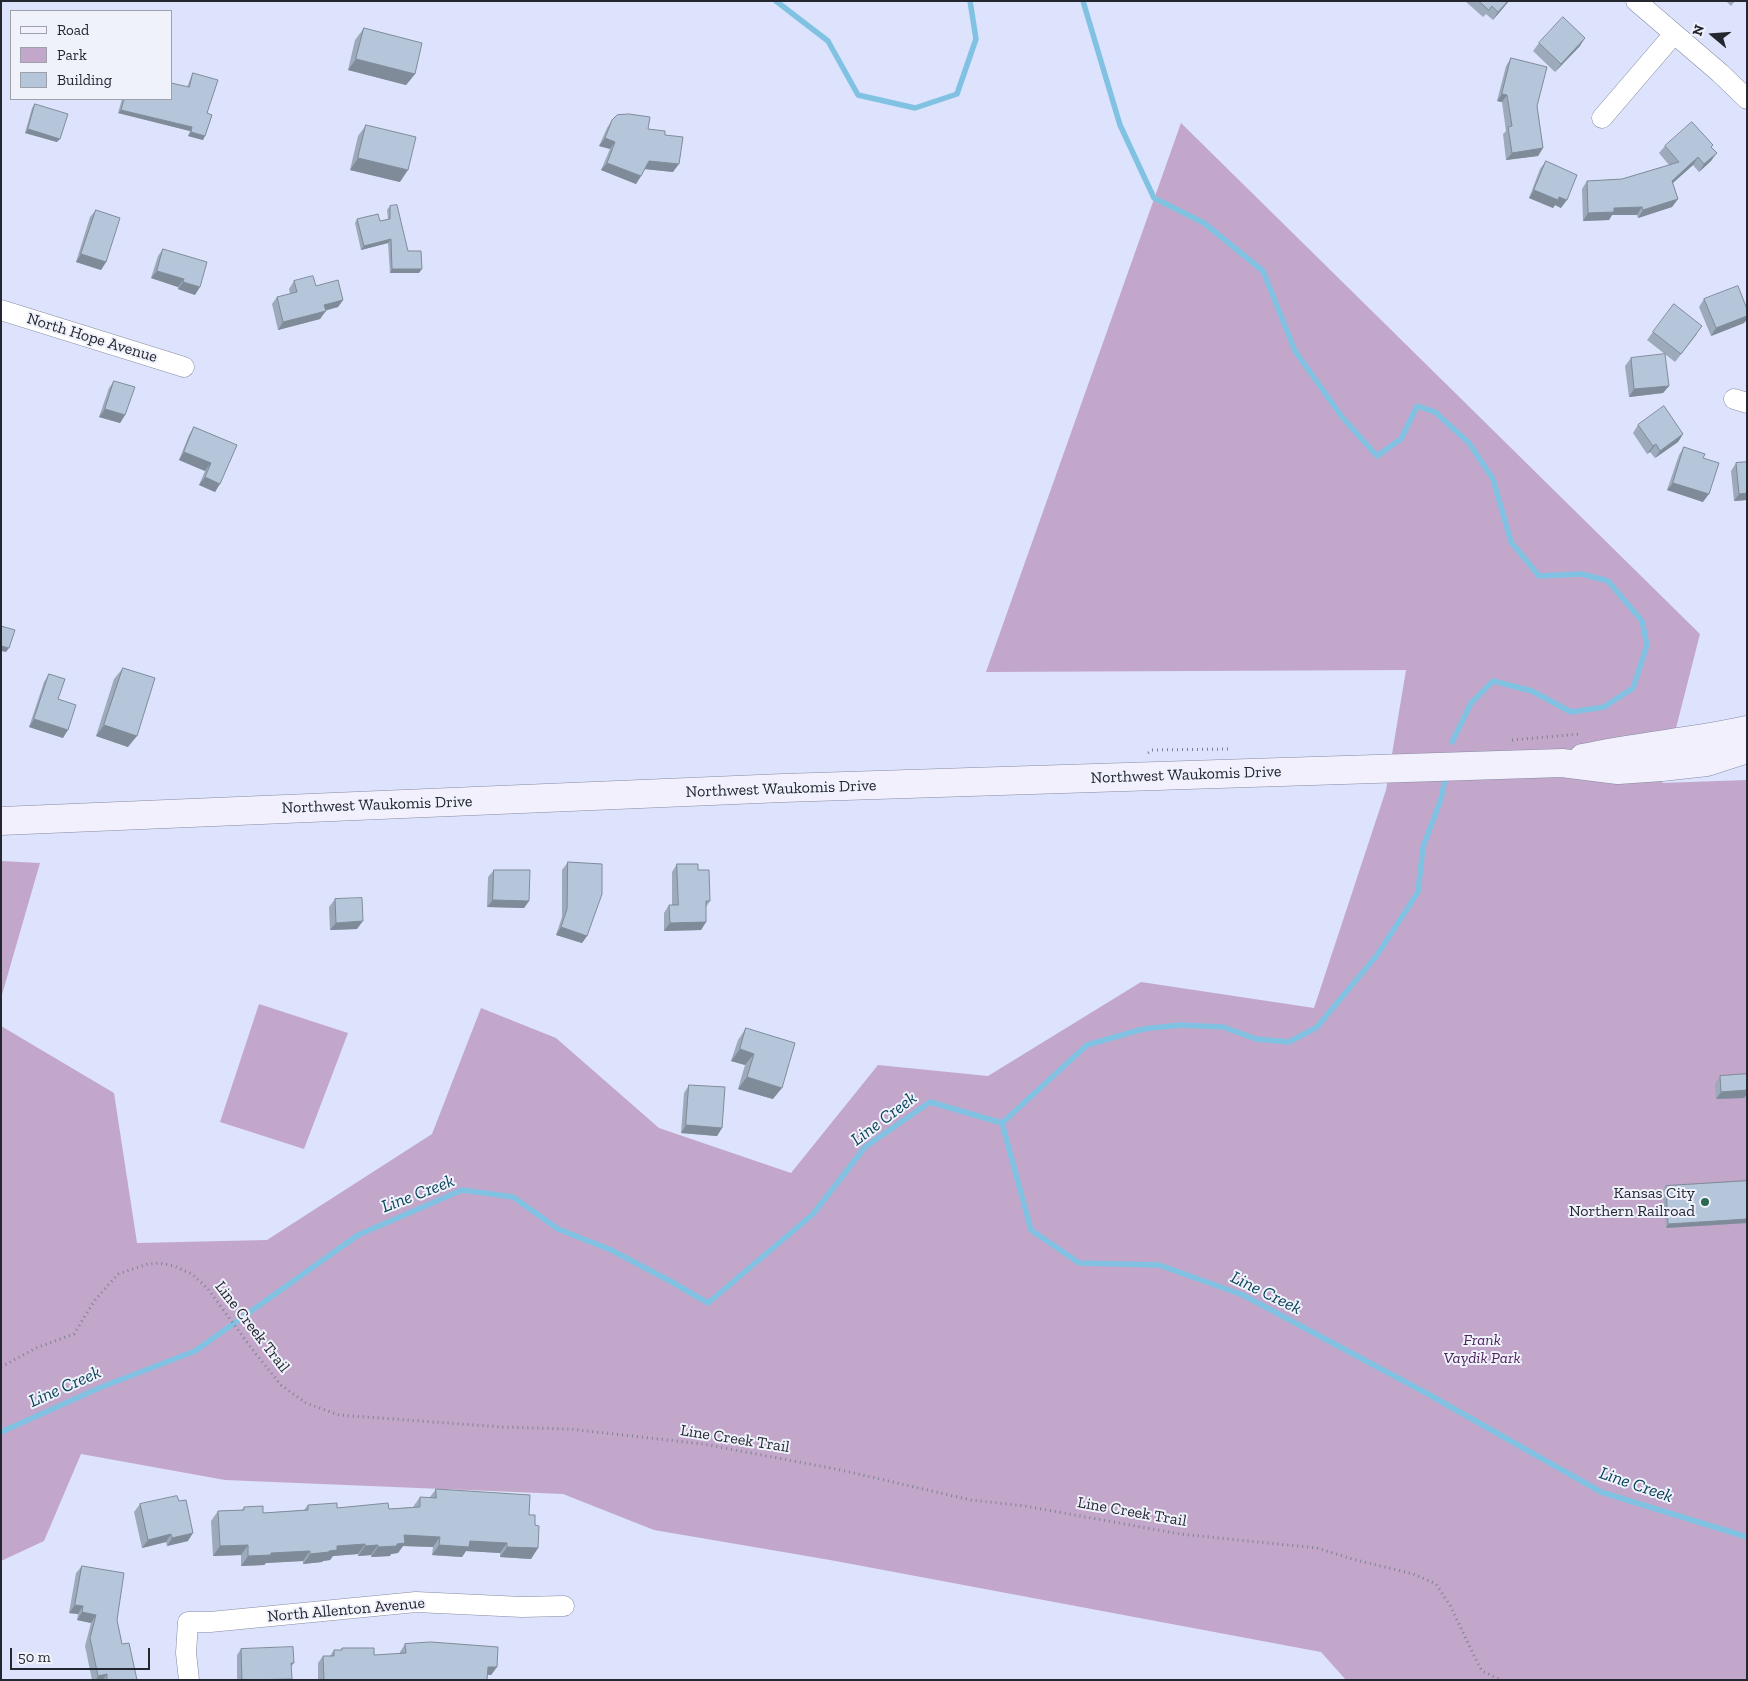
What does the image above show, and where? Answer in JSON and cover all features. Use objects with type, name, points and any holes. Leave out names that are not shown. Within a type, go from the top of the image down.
[{"type":"main road","name":"Northwest Waukomis Drive","points":[[1562,763],[1623,750],[1726,735],[1747,730]]},
{"type":"main road","name":"Northwest Waukomis Drive","points":[[1,820],[793,788],[1429,767],[1562,763],[1618,770],[1707,762],[1747,749]]},
{"type":"street","points":[[1636,1],[1720,73],[1747,99]]},
{"type":"street","points":[[1602,118],[1674,34]]},
{"type":"street","name":"North Hope Avenue","points":[[1,310],[184,367]]},
{"type":"street","name":"North Allenton Avenue","points":[[188,1680],[186,1653],[188,1622],[210,1622],[416,1602],[522,1607],[564,1606]]},
{"type":"path","name":"Line Creek Trail","points":[[1,1367],[36,1348],[74,1334],[95,1300],[118,1274],[131,1268],[160,1263],[174,1266],[192,1274],[208,1289],[260,1360],[281,1385],[306,1403],[339,1415],[502,1427],[570,1429],[703,1444],[836,1469],[971,1500],[1025,1506],[1180,1534],[1316,1548],[1413,1574],[1436,1584],[1451,1607],[1482,1671],[1501,1680]]},
{"type":"green space","name":"Frank Vaydik Park","points":[[1181,123],[1700,634],[1662,783],[1747,780],[1747,1680],[1346,1680],[1321,1652],[830,1560],[654,1530],[563,1494],[225,1480],[81,1454],[44,1541],[1,1561],[1,1026],[114,1093],[137,1243],[267,1240],[432,1134],[481,1008],[556,1038],[659,1128],[791,1173],[878,1065],[988,1076],[1141,982],[1314,1008],[1386,790],[1406,670],[986,672]]},
{"type":"green space","points":[[1,861],[40,863],[1,998]]},
{"type":"green space","points":[[259,1004],[348,1033],[304,1149],[220,1122]]},
{"type":"building","points":[[1479,1],[1508,1],[1498,12],[1492,6],[1489,10]]},
{"type":"building","points":[[1563,17],[1585,38],[1561,64],[1539,43]]},
{"type":"building","points":[[364,28],[422,43],[415,74],[356,59]]},
{"type":"building","points":[[1511,58],[1547,67],[1537,106],[1543,148],[1512,153],[1508,127],[1512,126],[1507,95],[1502,94]]},
{"type":"building","points":[[193,73],[218,80],[207,113],[212,115],[205,136],[191,132],[192,127],[121,110],[124,100],[172,100],[172,83],[189,87]]},
{"type":"building","points":[[35,104],[68,114],[60,139],[28,129]]},
{"type":"building","points":[[629,114],[650,117],[648,129],[665,131],[665,135],[683,137],[679,164],[649,161],[641,176],[607,163],[615,142],[605,138],[612,120],[617,115]]},
{"type":"building","points":[[1692,122],[1713,145],[1711,147],[1717,153],[1704,164],[1698,157],[1672,181],[1678,199],[1643,210],[1642,207],[1614,208],[1614,212],[1588,213],[1587,181],[1622,179],[1679,162],[1665,146]]},
{"type":"building","points":[[366,125],[416,137],[408,170],[358,158]]},
{"type":"building","points":[[1546,161],[1577,175],[1567,200],[1559,197],[1558,200],[1534,190]]},
{"type":"building","points":[[397,205],[408,251],[421,251],[422,269],[392,269],[391,239],[364,246],[357,219],[378,214],[380,221],[390,219],[390,206]]},
{"type":"building","points":[[96,210],[120,218],[106,262],[81,254]]},
{"type":"building","points":[[163,249],[207,262],[200,287],[183,282],[184,279],[157,271]]},
{"type":"building","points":[[313,276],[316,286],[338,280],[343,300],[324,305],[326,311],[283,322],[277,297],[297,292],[294,281]]},
{"type":"building","points":[[1738,286],[1747,309],[1747,316],[1716,328],[1704,299]]},
{"type":"building","points":[[1674,304],[1702,326],[1681,354],[1653,332]]},
{"type":"building","points":[[1665,354],[1669,386],[1634,389],[1631,358]]},
{"type":"building","points":[[114,381],[135,387],[125,415],[105,409]]},
{"type":"building","points":[[1664,406],[1683,434],[1660,451],[1656,444],[1653,446],[1638,425]]},
{"type":"building","points":[[194,427],[237,445],[220,484],[205,477],[211,463],[184,452]]},
{"type":"building","points":[[1684,447],[1705,454],[1703,458],[1719,463],[1709,494],[1673,483]]},
{"type":"building","points":[[1747,462],[1747,493],[1739,494],[1736,463]]},
{"type":"building","points":[[1,626],[15,630],[9,648],[1,646]]},
{"type":"building","points":[[123,668],[155,678],[137,736],[104,725]]},
{"type":"building","points":[[49,674],[65,679],[58,699],[76,705],[68,730],[34,719]]},
{"type":"building","points":[[568,862],[602,864],[602,894],[587,936],[561,927],[567,909]]},
{"type":"building","points":[[677,864],[698,864],[698,870],[709,870],[710,901],[706,901],[706,922],[670,923],[669,905],[678,905]]},
{"type":"building","points":[[494,870],[530,870],[529,901],[493,900]]},
{"type":"building","points":[[362,898],[363,921],[336,923],[335,899]]},
{"type":"building","points":[[746,1028],[795,1043],[782,1088],[747,1077],[754,1054],[740,1049]]},
{"type":"building","points":[[1747,1074],[1747,1090],[1721,1092],[1720,1076]]},
{"type":"building","points":[[689,1085],[725,1087],[722,1128],[686,1125]]},
{"type":"building","name":"Kansas City Northern Railroad","points":[[1747,1181],[1747,1219],[1668,1224],[1666,1186]]},
{"type":"building","points":[[436,1489],[530,1495],[529,1515],[535,1515],[535,1525],[539,1526],[538,1548],[507,1547],[507,1543],[470,1541],[469,1547],[439,1545],[440,1537],[404,1535],[405,1543],[397,1544],[397,1546],[378,1547],[378,1545],[365,1546],[365,1544],[337,1546],[337,1550],[310,1554],[310,1551],[248,1556],[248,1545],[220,1546],[218,1511],[244,1510],[244,1507],[263,1506],[263,1513],[308,1510],[308,1505],[337,1503],[337,1508],[388,1503],[389,1509],[420,1507],[420,1497],[436,1498]]},
{"type":"building","points":[[177,1496],[179,1501],[186,1500],[193,1533],[172,1538],[171,1534],[148,1540],[140,1504]]},
{"type":"building","points":[[82,1566],[124,1573],[117,1620],[122,1644],[129,1643],[137,1680],[107,1680],[107,1674],[98,1676],[90,1638],[96,1615],[82,1612],[83,1606],[75,1605]]},
{"type":"building","points":[[431,1642],[498,1647],[497,1667],[488,1667],[487,1680],[324,1680],[323,1656],[334,1656],[334,1650],[342,1650],[342,1648],[374,1648],[374,1655],[406,1653],[405,1644]]},
{"type":"building","points":[[293,1647],[292,1679],[242,1680],[241,1649]]},
{"type":"waterway","points":[[776,1],[828,41],[858,95],[915,108],[957,94],[976,39],[970,1]]},
{"type":"waterway","points":[[1083,1],[1120,125],[1154,198],[1204,223],[1263,271],[1295,351],[1342,417],[1377,456],[1401,439],[1417,406],[1435,412],[1469,443],[1493,479],[1511,542],[1539,576],[1582,574],[1608,581],[1642,621],[1647,645],[1633,688],[1604,707],[1571,712],[1532,691],[1493,681],[1471,703],[1452,742]]},
{"type":"waterway","points":[[1002,1123],[1087,1045],[1143,1029],[1180,1025],[1223,1027],[1256,1039],[1289,1042],[1317,1027],[1377,955],[1418,892],[1423,847],[1441,799],[1446,774]]},
{"type":"waterway","name":"Line Creek","points":[[1,1432],[99,1388],[195,1351],[358,1235],[462,1190],[513,1197],[558,1229],[611,1250],[708,1303],[813,1214],[865,1147],[930,1102],[1002,1123],[1031,1230],[1079,1263],[1159,1265],[1243,1295],[1426,1393],[1601,1492],[1747,1537]]},
{"type":"place","name":"Kansas City Northern Railroad","points":[[1705,1202]]}]
